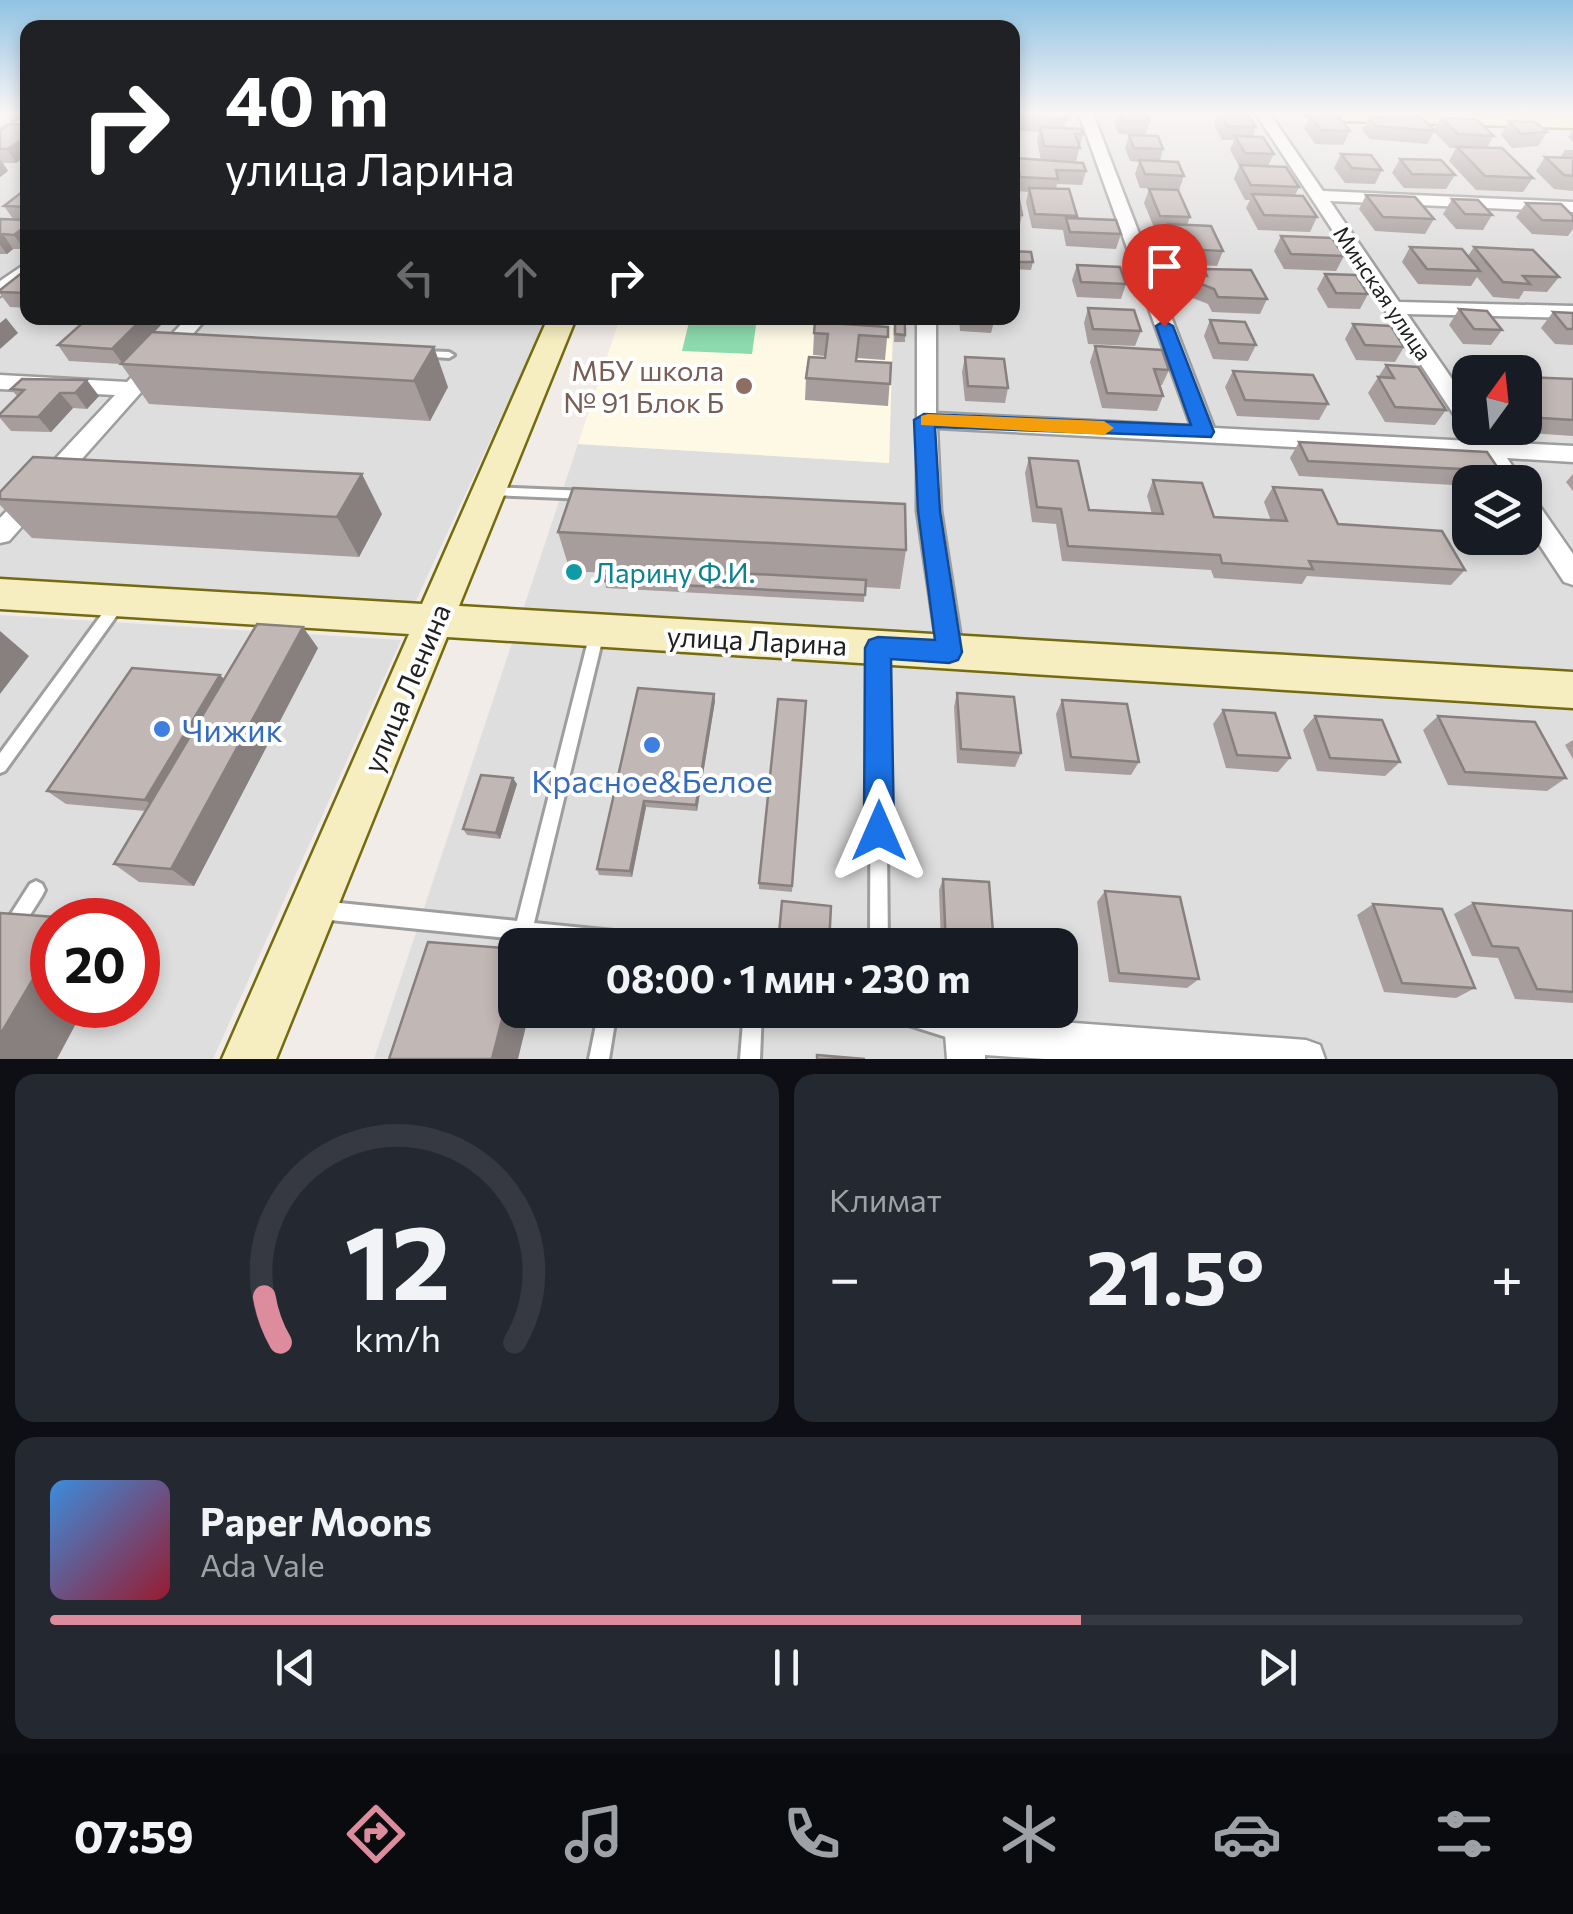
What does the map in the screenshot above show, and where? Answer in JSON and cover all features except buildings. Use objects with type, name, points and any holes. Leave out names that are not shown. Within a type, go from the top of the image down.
[{"type":"street","points":[[1104,163],[1204,432]]},
{"type":"street","name":"Минская улица","points":[[1296,163],[1452,395]]},
{"type":"street","points":[[1318,196],[1573,206]]},
{"type":"street","points":[[0,290],[20,274]]},
{"type":"street","points":[[1393,308],[1573,312]]},
{"type":"street","points":[[0,534],[72,467],[134,389],[185,342],[194,325]]},
{"type":"street","name":"улица Ленина","points":[[249,1059],[559,325]]},
{"type":"street","points":[[926,325],[919,511],[949,652]]},
{"type":"street","points":[[0,382],[134,389]]},
{"type":"street","points":[[924,420],[1573,454]]},
{"type":"street","name":"Минская улица","points":[[1485,445],[1498,465]]},
{"type":"street","points":[[1542,530],[1573,576]]},
{"type":"street","name":"улица Ларина","points":[[0,594],[1573,690]]},
{"type":"street","points":[[965,1046],[1306,1059]]},
{"type":"lane","points":[[410,353],[449,355]]},
{"type":"lane","points":[[490,490],[610,496]]},
{"type":"lane","points":[[0,766],[119,601]]},
{"type":"lane","points":[[524,928],[598,631]]},
{"type":"lane","points":[[878,648],[879,928]]},
{"type":"lane","points":[[0,947],[36,890]]},
{"type":"lane","points":[[312,909],[498,928]]},
{"type":"lane","points":[[599,1059],[605,1028]]},
{"type":"lane","points":[[750,1059],[753,1028]]},
{"type":"lane","points":[[926,1028],[965,1046]]},
{"type":"shaded area","points":[[0,163],[20,163],[20,325],[544,325],[413,607],[0,583]]},
{"type":"shaded area","points":[[1020,163],[1573,163],[1573,1059],[374,1059],[578,444],[889,463],[893,325],[1020,325]]},
{"type":"shaded area","name":"МБУ школа № 91 Блок Б","points":[[618,325],[907,325],[893,328],[889,463],[578,444]]},
{"type":"shaded area","points":[[0,615],[401,640],[213,1059],[0,1059]]},
{"type":"green space","points":[[688,325],[756,325],[752,354],[682,351]]},
{"type":"slow traffic","points":[[928,420],[1104,428]]},
{"type":"place","name":"МБУ школа № 91 Блок Б","points":[[744,386]]},
{"type":"place","name":"Ларину Ф.И.","points":[[574,572]]},
{"type":"place","name":"Чижик","points":[[162,729]]},
{"type":"place","name":"Красное&Белое","points":[[652,745]]},
{"type":"route","points":[[879,831],[878,648],[949,652],[929,511],[924,420],[1204,432],[1164,326]]}]
